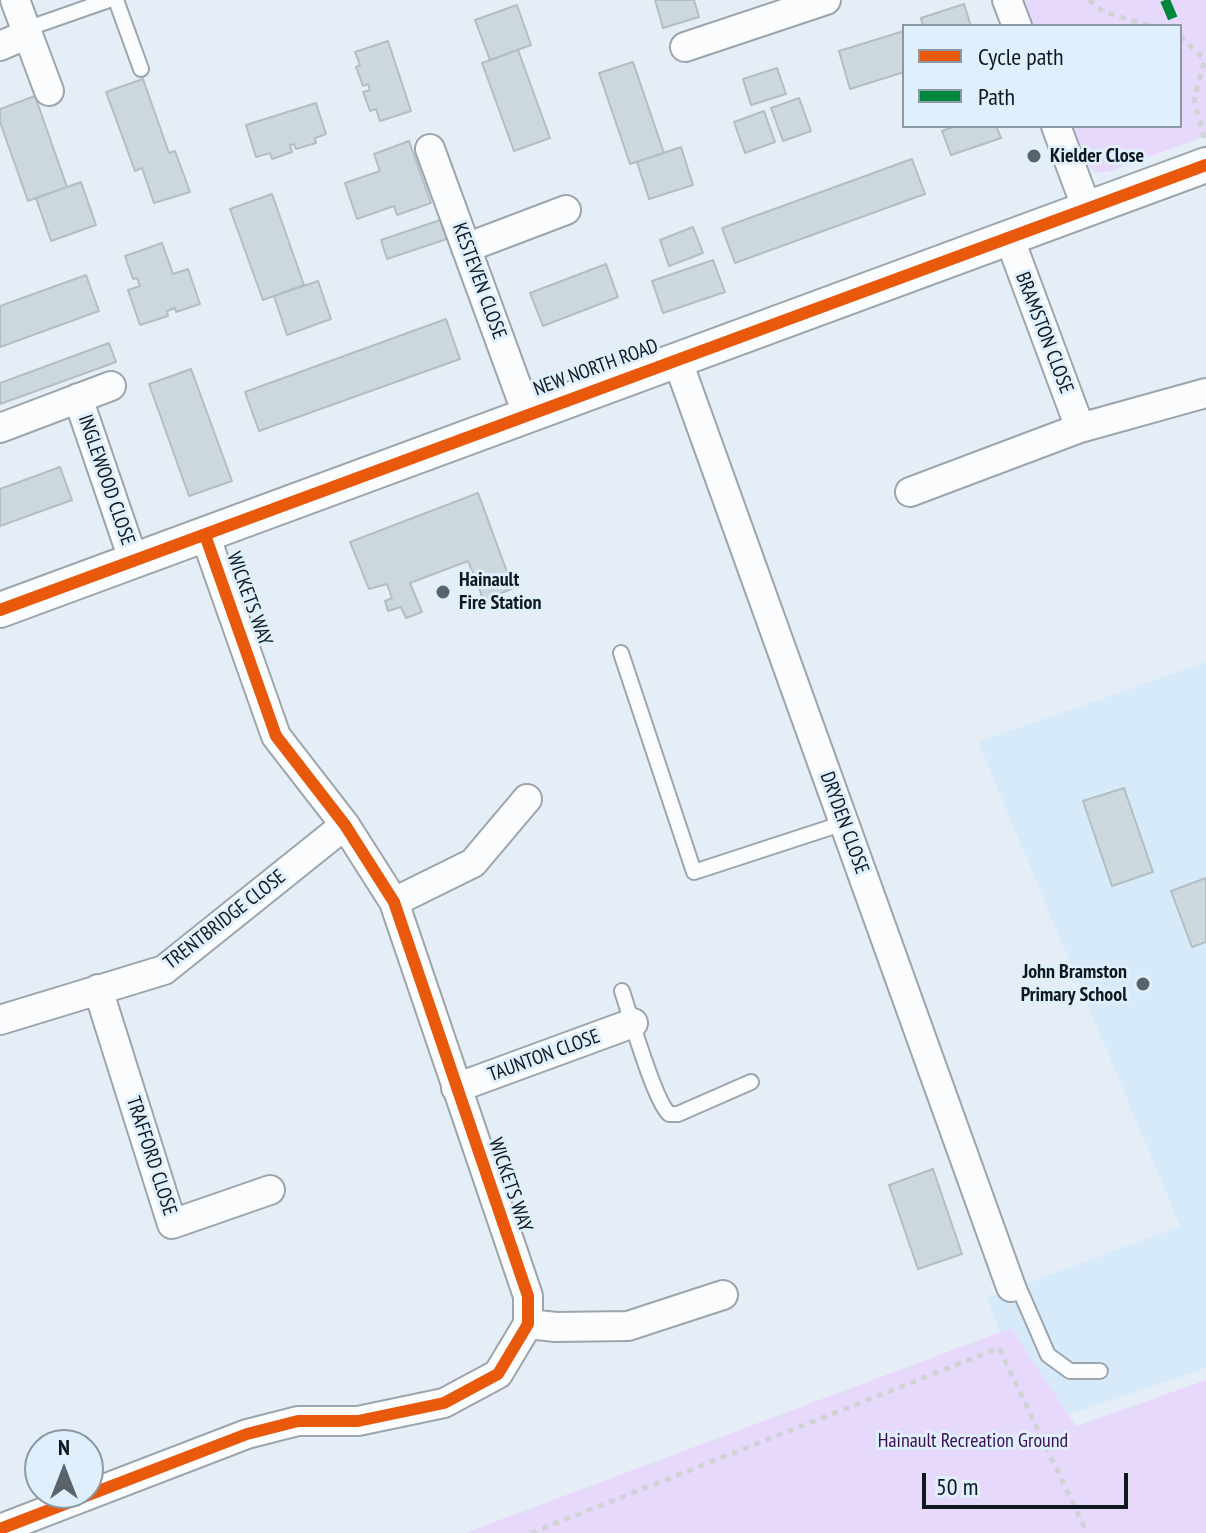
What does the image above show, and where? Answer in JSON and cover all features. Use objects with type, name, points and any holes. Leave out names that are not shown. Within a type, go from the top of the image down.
[{"type":"street","points":[[15,0],[49,91]]},
{"type":"street","points":[[685,47],[826,0]]},
{"type":"street","points":[[1007,0],[1016,24]]},
{"type":"street","points":[[0,46],[27,31]]},
{"type":"street","points":[[1057,128],[1087,209]]},
{"type":"street","name":"KESTEVEN CLOSE","points":[[430,149],[527,414]]},
{"type":"street","name":"NEW NORTH ROAD","points":[[0,610],[1206,165]]},
{"type":"street","points":[[466,248],[566,210]]},
{"type":"street","name":"BRAMSTON CLOSE","points":[[1009,237],[1080,428]]},
{"type":"street","name":"DRYDEN CLOSE","points":[[677,359],[1011,1287]]},
{"type":"street","name":"INGLEWOOD CLOSE","points":[[0,428],[111,386]]},
{"type":"street","points":[[910,492],[1080,428],[1206,393]]},
{"type":"street","name":"INGLEWOOD CLOSE","points":[[78,398],[134,562]]},
{"type":"street","name":"WICKETS WAY","points":[[205,535],[276,736],[345,825],[394,902],[528,1296],[528,1324]]},
{"type":"street","points":[[394,902],[473,863],[527,799]]},
{"type":"street","name":"TRENTBRIDGE CLOSE","points":[[0,1020],[164,970],[345,825]]},
{"type":"street","name":"TRAFFORD CLOSE","points":[[98,989],[172,1224],[270,1190]]},
{"type":"street","name":"TAUNTON CLOSE","points":[[456,1088],[633,1023]]},
{"type":"street","points":[[0,1529],[247,1434],[298,1421],[358,1421],[444,1403],[498,1374],[528,1324],[556,1327],[628,1326],[723,1295]]},
{"type":"lane","points":[[27,31],[109,0]]},
{"type":"lane","points":[[116,0],[141,69]]},
{"type":"lane","points":[[621,653],[694,872],[844,823]]},
{"type":"lane","points":[[622,991],[664,1109],[669,1114],[678,1114],[751,1082]]},
{"type":"lane","points":[[1011,1287],[1018,1286],[1048,1355],[1070,1371],[1100,1371]]},
{"type":"path","points":[[1089,0],[1104,12],[1143,24]]},
{"type":"path","points":[[1182,38],[1206,60],[1194,98],[1206,147]]},
{"type":"path","points":[[531,1533],[999,1348],[1087,1533]]},
{"type":"shaded area","name":"John Bramston Primary School","points":[[1206,662],[1206,1368],[1036,1426],[987,1298],[1180,1226],[978,742]]},
{"type":"green space","points":[[1021,0],[1206,0],[1206,136],[1111,171],[1096,173],[1076,155],[1066,128],[1182,128],[1182,24],[1029,24]]},
{"type":"green space","name":"Hainault Recreation Ground","points":[[1011,1328],[1076,1426],[1206,1380],[1206,1533],[465,1533]]},
{"type":"building","points":[[655,0],[694,0],[699,17],[663,28]]},
{"type":"building","points":[[964,4],[970,24],[922,24],[921,18]]},
{"type":"building","points":[[517,5],[531,45],[490,60],[475,20]]},
{"type":"building","points":[[902,32],[902,73],[850,89],[839,51]]},
{"type":"building","points":[[388,41],[411,111],[380,121],[376,109],[370,111],[363,92],[370,90],[368,84],[363,86],[356,67],[360,65],[355,52]]},
{"type":"building","points":[[518,50],[550,138],[514,151],[482,63]]},
{"type":"building","points":[[633,62],[664,153],[630,164],[599,73]]},
{"type":"building","points":[[777,68],[786,94],[751,105],[743,79]]},
{"type":"building","points":[[143,79],[169,153],[175,151],[190,192],[154,203],[142,168],[135,171],[106,92]]},
{"type":"building","points":[[35,96],[67,187],[28,201],[0,122],[0,109]]},
{"type":"building","points":[[799,98],[811,131],[783,141],[771,108]]},
{"type":"building","points":[[316,103],[326,134],[315,138],[316,143],[296,149],[294,144],[290,145],[292,152],[272,159],[270,153],[256,157],[246,125]]},
{"type":"building","points":[[764,111],[775,142],[745,153],[734,122]]},
{"type":"building","points":[[950,128],[997,128],[1001,138],[951,155],[942,131]]},
{"type":"building","points":[[409,141],[431,203],[397,215],[394,206],[357,219],[345,183],[380,171],[374,154]]},
{"type":"building","points":[[681,147],[693,185],[649,199],[637,162]]},
{"type":"building","points":[[912,159],[925,194],[735,263],[722,228]]},
{"type":"building","points":[[81,182],[96,225],[51,241],[36,198]]},
{"type":"building","points":[[272,194],[304,285],[263,300],[230,209]]},
{"type":"building","points":[[449,217],[456,236],[387,259],[381,240]]},
{"type":"building","points":[[693,227],[703,253],[669,266],[660,240]]},
{"type":"building","points":[[162,243],[173,274],[188,269],[200,304],[176,312],[175,308],[167,311],[168,316],[140,325],[128,290],[140,286],[137,278],[133,279],[125,256]]},
{"type":"building","points":[[713,260],[725,292],[663,313],[652,281]]},
{"type":"building","points":[[606,264],[618,297],[543,326],[530,293]]},
{"type":"building","points":[[86,275],[99,311],[0,347],[0,306]]},
{"type":"building","points":[[318,281],[331,319],[287,335],[274,296]]},
{"type":"building","points":[[446,319],[460,359],[259,431],[245,392]]},
{"type":"building","points":[[109,343],[116,362],[0,404],[0,383]]},
{"type":"building","points":[[191,369],[232,481],[189,496],[149,384]]},
{"type":"building","points":[[60,467],[72,500],[0,526],[0,489]]},
{"type":"building","points":[[478,493],[513,588],[484,601],[468,561],[410,583],[422,612],[406,618],[401,607],[388,611],[385,601],[392,598],[387,584],[369,589],[350,542]]},
{"type":"building","points":[[1124,788],[1153,872],[1112,886],[1083,801]]},
{"type":"building","points":[[1206,878],[1206,942],[1192,947],[1171,891]]},
{"type":"building","points":[[933,1169],[962,1254],[918,1269],[889,1185]]},
{"type":"marked path","points":[[1165,0],[1175,24]]},
{"type":"cycle path","points":[[0,610],[1206,165]]},
{"type":"cycle path","points":[[0,1529],[247,1434],[298,1421],[358,1421],[444,1403],[498,1374],[528,1324],[528,1296],[394,902],[345,825],[276,736],[205,535]]},
{"type":"place","name":"Kielder Close","points":[[1034,156]]},
{"type":"place","name":"Hainault Fire Station","points":[[443,592]]},
{"type":"place","name":"John Bramston Primary School","points":[[1143,984]]}]
